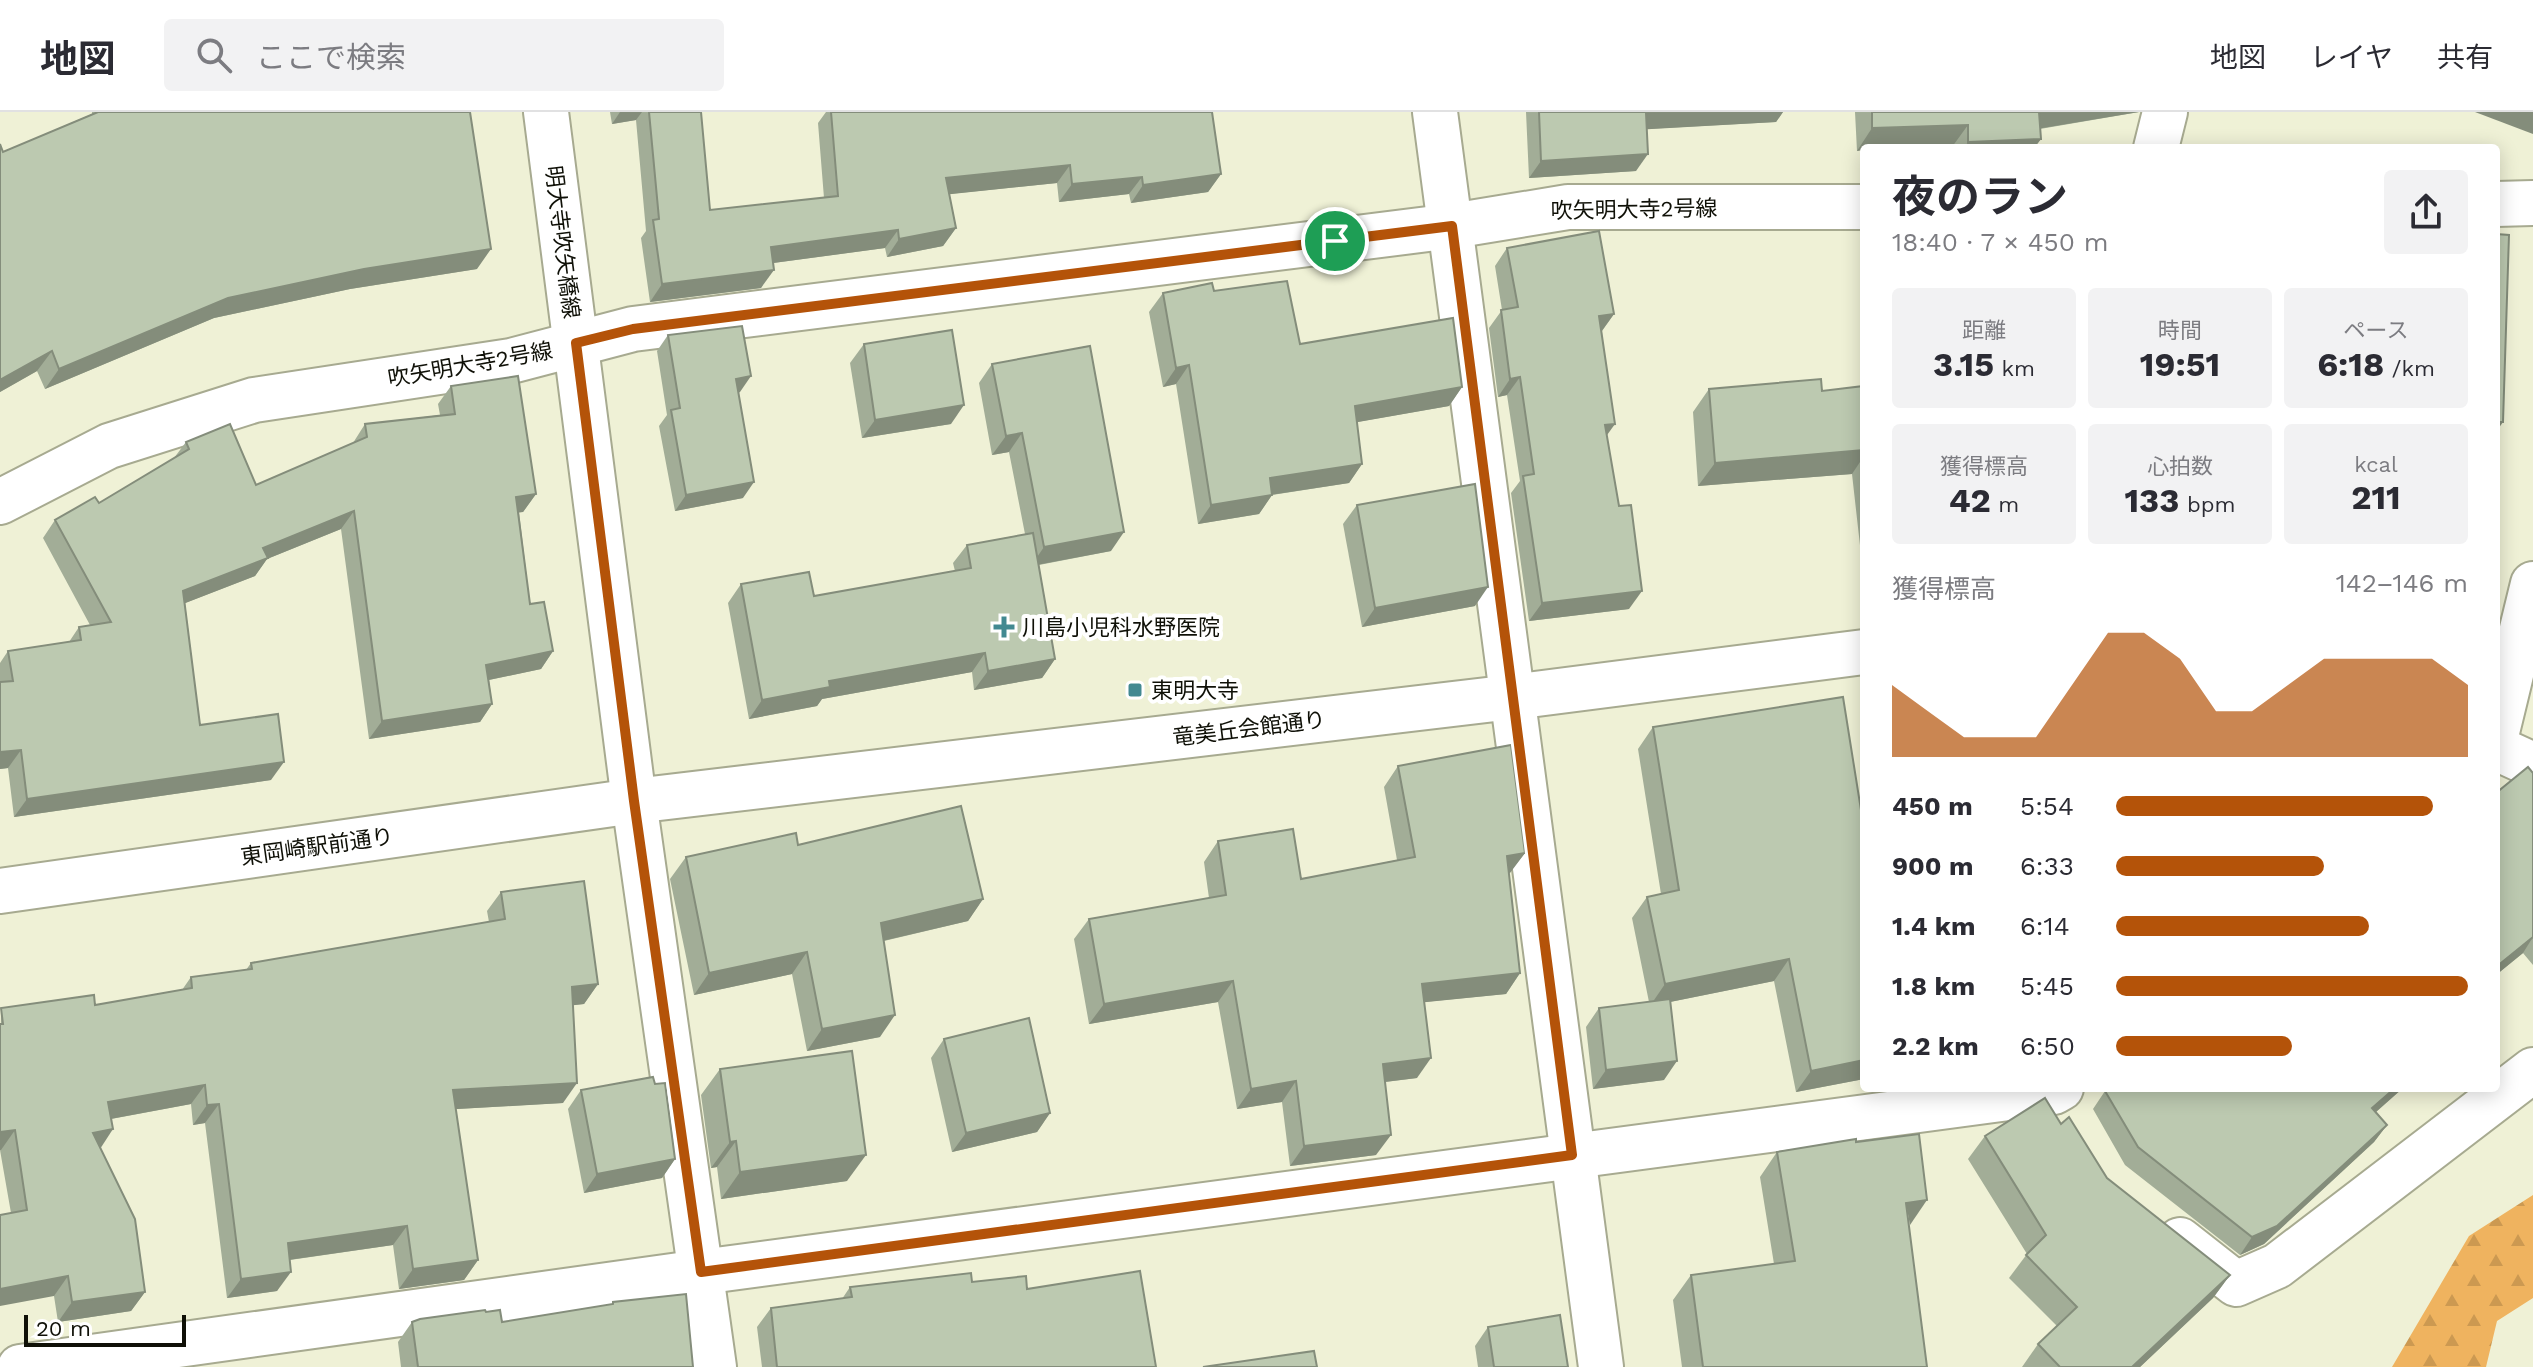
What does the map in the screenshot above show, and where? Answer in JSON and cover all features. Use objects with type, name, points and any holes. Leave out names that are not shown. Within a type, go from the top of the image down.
[{"type":"street","name":"明大寺吹矢橋線","points":[[546,112],[634,801],[714,1367]]},
{"type":"street","points":[[1435,112],[1601,1367]]},
{"type":"street","points":[[2157,144],[2165,112]]},
{"type":"street","points":[[2500,204],[2533,203]]},
{"type":"street","name":"吹矢明大寺2号線","points":[[0,502],[109,446],[254,400],[511,361],[633,329],[1452,226],[1568,207],[1860,207]]},
{"type":"street","points":[[2500,715],[2523,596]]},
{"type":"street","name":"竜美丘会館通り","points":[[634,801],[1860,653]]},
{"type":"street","points":[[2500,750],[2533,765]]},
{"type":"street","name":"東岡崎駅前通り","points":[[0,891],[634,801]]},
{"type":"street","points":[[2153,1219],[2236,1284],[2277,1266],[2533,1070]]},
{"type":"street","points":[[20,1367],[157,1358],[701,1272],[2042,1092]]},
{"type":"street","points":[[2058,1092],[2076,1130]]},
{"type":"green space","points":[[2533,1195],[2533,1298],[2497,1321],[2486,1367],[2392,1367],[2469,1236]]},
{"type":"building","points":[[98,112],[470,112],[491,249],[364,269],[228,298],[59,369],[52,351],[0,380],[0,144],[3,152]]},
{"type":"building","points":[[649,112],[701,112],[710,210],[838,196],[831,112],[1212,112],[1221,174],[1143,185],[1142,177],[1072,184],[1070,165],[946,178],[956,228],[899,239],[898,230],[771,247],[774,270],[662,284],[653,220],[659,219]]},
{"type":"building","points":[[1539,112],[1661,112],[1646,113],[1648,154],[1541,161]]},
{"type":"building","points":[[1872,112],[2039,112],[2041,139],[1968,142],[1968,125],[1872,128]]},
{"type":"building","points":[[1599,231],[1614,314],[1599,316],[1615,424],[1605,425],[1619,506],[1631,505],[1642,591],[1542,603],[1523,476],[1534,474],[1520,377],[1510,379],[1501,310],[1518,307],[1507,248]]},
{"type":"building","points":[[2500,234],[2509,235],[2503,422],[2500,422]]},
{"type":"building","points":[[1287,281],[1300,344],[1453,318],[1462,387],[1355,406],[1362,464],[1270,478],[1272,495],[1211,505],[1189,365],[1176,368],[1163,293],[1212,283],[1214,291]]},
{"type":"building","points":[[742,326],[751,376],[736,379],[754,482],[686,495],[671,410],[680,408],[668,335]]},
{"type":"building","points":[[952,330],[964,405],[875,420],[864,344]]},
{"type":"building","points":[[1090,346],[1124,532],[1044,547],[1022,433],[1006,436],[992,364]]},
{"type":"building","points":[[518,376],[536,494],[516,497],[530,604],[544,602],[553,651],[486,665],[492,704],[382,721],[354,511],[263,548],[268,558],[183,591],[200,725],[278,714],[284,762],[27,799],[21,750],[0,752],[0,682],[13,681],[8,651],[81,640],[79,627],[111,622],[55,520],[95,497],[99,503],[189,449],[186,442],[230,424],[256,485],[367,437],[365,424],[455,414],[451,386]]},
{"type":"building","points":[[1821,379],[1822,391],[1860,386],[1860,450],[1715,463],[1709,389]]},
{"type":"building","points":[[1475,484],[1488,587],[1375,608],[1357,505]]},
{"type":"building","points":[[1033,533],[1055,659],[988,671],[985,653],[829,681],[830,687],[762,700],[741,584],[809,572],[814,596],[971,568],[967,545]]},
{"type":"building","points":[[1843,697],[1860,804],[1860,1061],[1811,1071],[1789,959],[1665,984],[1647,897],[1679,890],[1653,727]]},
{"type":"building","points":[[1511,745],[1525,853],[1507,856],[1520,973],[1422,984],[1431,1058],[1383,1064],[1391,1135],[1304,1146],[1296,1081],[1251,1089],[1233,981],[1104,1004],[1089,919],[1226,895],[1218,841],[1293,829],[1301,879],[1415,857],[1398,766]]},
{"type":"building","points":[[2528,767],[2533,773],[2533,937],[2500,964],[2500,790]]},
{"type":"building","points":[[961,806],[983,899],[881,923],[895,1015],[822,1029],[807,952],[709,973],[686,857],[796,833],[798,845]]},
{"type":"building","points":[[584,881],[598,984],[572,987],[577,1083],[453,1090],[478,1260],[413,1269],[407,1226],[288,1243],[291,1272],[241,1279],[219,1104],[207,1105],[205,1085],[108,1102],[113,1129],[93,1133],[135,1219],[145,1292],[72,1302],[68,1276],[0,1289],[0,1215],[27,1210],[15,1130],[0,1132],[1,1008],[94,995],[95,1005],[192,988],[191,977],[252,969],[251,963],[505,919],[501,892]]},
{"type":"building","points":[[1670,999],[1677,1061],[1606,1070],[1599,1008]]},
{"type":"building","points":[[1029,1018],[1050,1113],[966,1133],[944,1039]]},
{"type":"building","points":[[852,1051],[866,1155],[740,1172],[736,1141],[730,1142],[720,1069]]},
{"type":"building","points":[[653,1077],[655,1084],[665,1083],[675,1159],[597,1174],[581,1090]]},
{"type":"building","points":[[2106,1092],[2390,1092],[2372,1108],[2387,1125],[2277,1226],[2252,1237],[2138,1147]]},
{"type":"building","points":[[2045,1098],[2061,1124],[2069,1117],[2107,1178],[2230,1275],[2132,1367],[2060,1367],[2038,1344],[2077,1307],[2026,1255],[2046,1235],[1985,1136]]},
{"type":"building","points":[[1919,1134],[1927,1200],[1906,1203],[1927,1367],[1703,1367],[1691,1275],[1795,1261],[1777,1152],[1856,1139],[1856,1142]]},
{"type":"building","points":[[1140,1271],[1156,1367],[777,1367],[771,1308],[852,1297],[850,1287],[971,1273],[972,1282],[1026,1276],[1027,1289]]},
{"type":"building","points":[[686,1294],[693,1367],[418,1367],[412,1322],[420,1319],[500,1310],[502,1322],[613,1302]]},
{"type":"building","points":[[1560,1315],[1568,1367],[1494,1367],[1488,1327]]},
{"type":"building","points":[[1314,1351],[1317,1367],[1203,1367]]},
{"type":"place","name":"川島小児科水野医院","points":[[1004,627]]},
{"type":"place","name":"東明大寺","points":[[1135,690]]},
{"type":"route","points":[[1452,226],[1572,1155],[701,1272],[634,801],[576,343],[633,329],[1335,241],[1452,226]]}]
